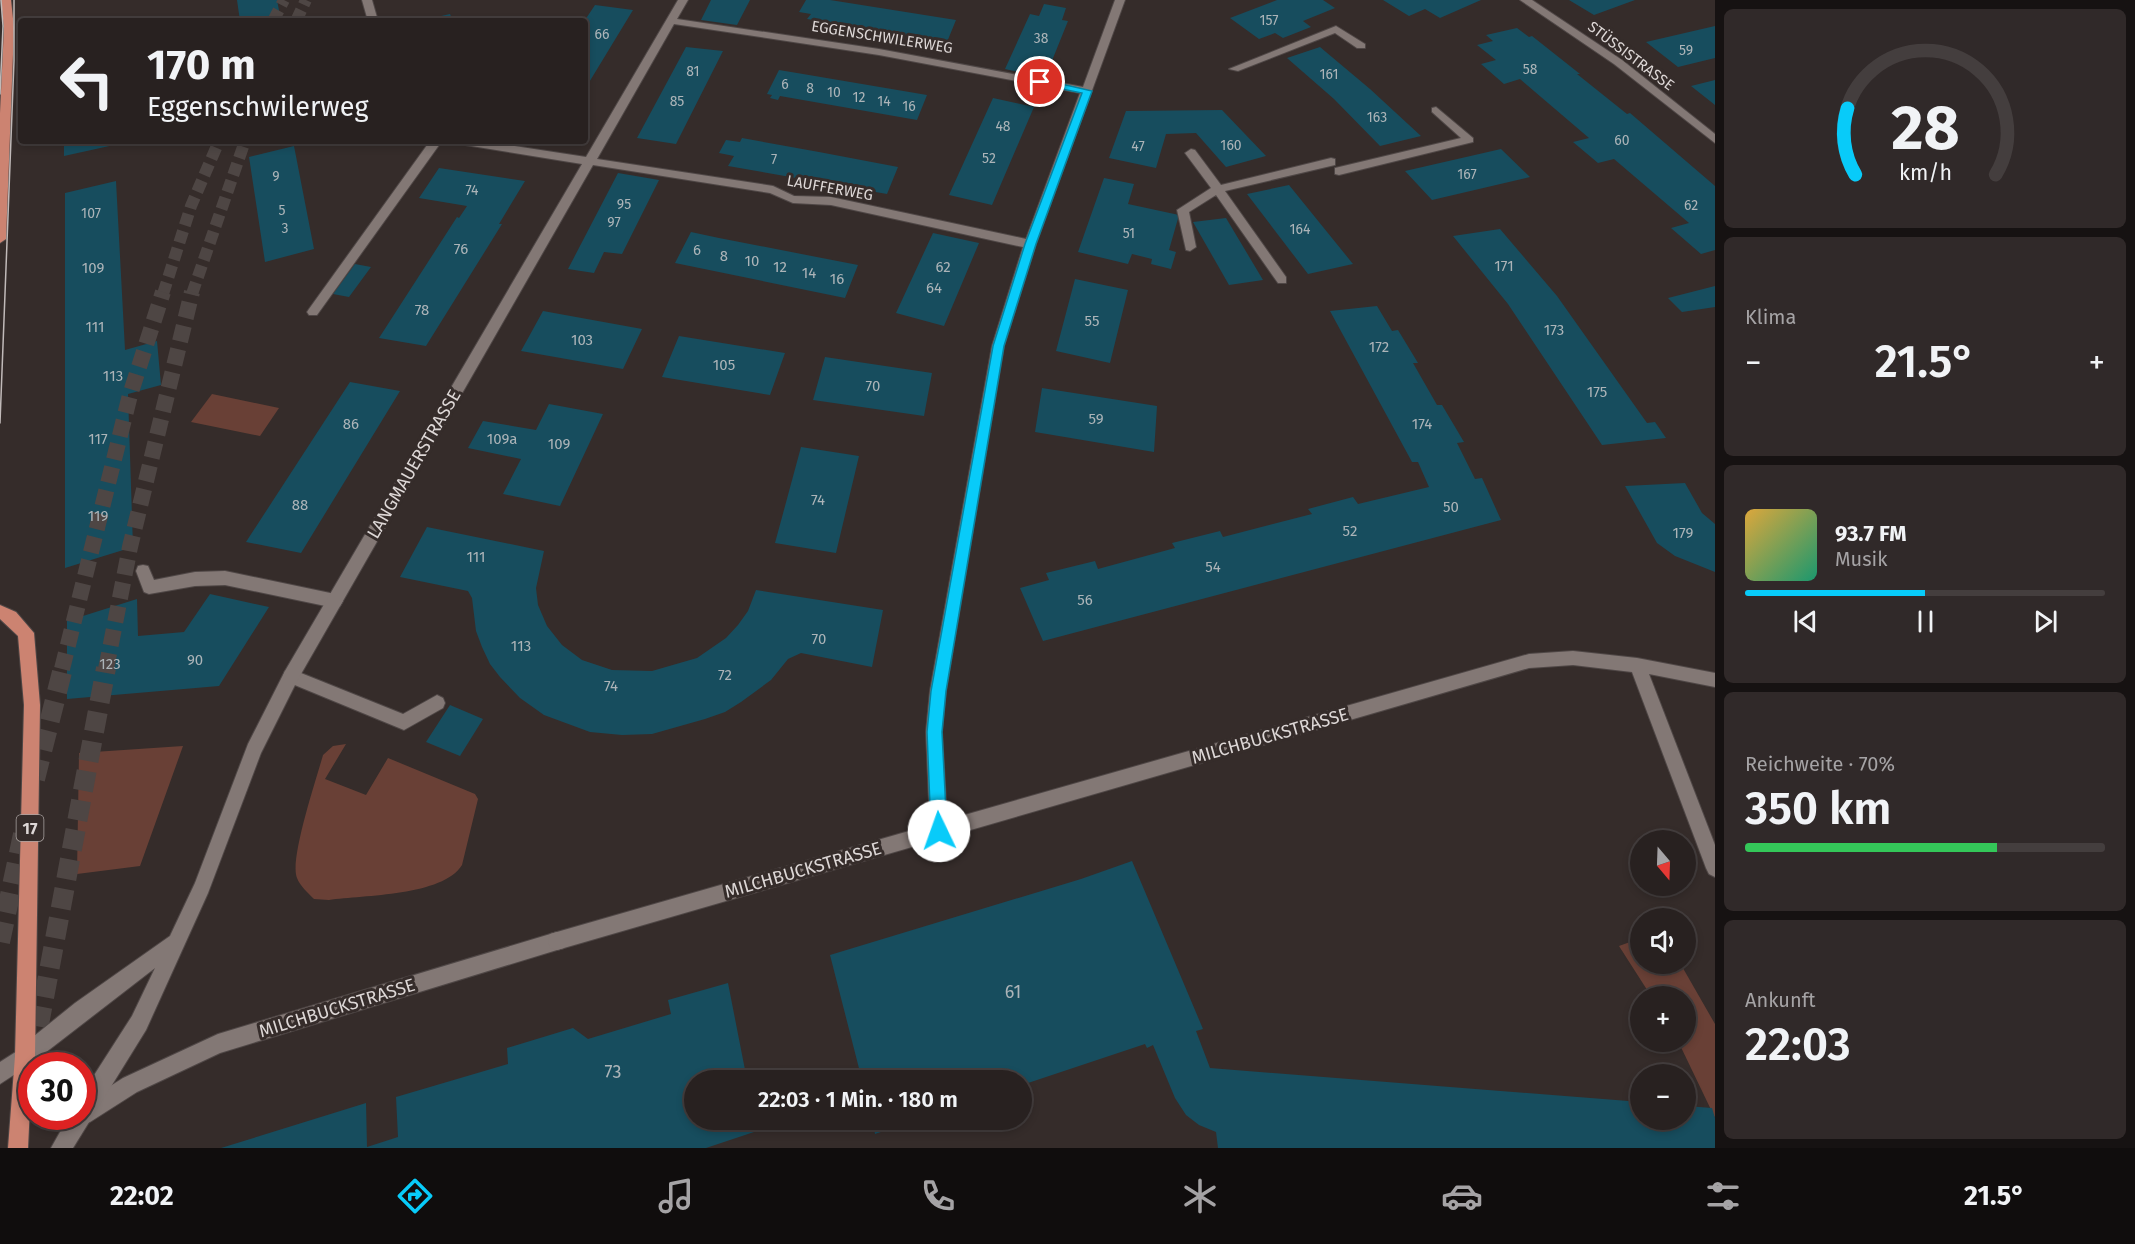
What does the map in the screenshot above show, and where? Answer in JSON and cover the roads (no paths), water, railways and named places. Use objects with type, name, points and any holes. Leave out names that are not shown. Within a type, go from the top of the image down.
[{"type":"main road","points":[[0,239],[9,28],[6,0]]},
{"type":"main road","name":"17","points":[[0,612],[11,617],[26,633],[32,705],[25,1052]]},
{"type":"main road","name":"17","points":[[18,1148],[19,1130]]},
{"type":"street","points":[[367,0],[372,18]]},
{"type":"street","name":"LANGMAUERSTRASSE","points":[[96,1093],[139,1023],[174,942],[202,886],[254,750],[291,676],[683,0]]},
{"type":"street","points":[[939,831],[934,732],[938,691],[998,346],[1030,244],[1120,0]]},
{"type":"street","name":"STÜSSISTRASSE","points":[[1525,0],[1618,62],[1715,140]]},
{"type":"street","name":"EGGENSCHWILERWEG","points":[[670,21],[776,35],[971,68],[1087,91]]},
{"type":"street","points":[[1234,69],[1336,29],[1361,46]]},
{"type":"street","points":[[1190,247],[1183,210],[1218,189],[1469,140],[1436,110]]},
{"type":"street","points":[[314,312],[434,144]]},
{"type":"street","name":"LAUFFERWEG","points":[[480,144],[773,190],[780,196],[818,203],[831,201],[1030,244]]},
{"type":"street","points":[[1191,153],[1282,280]]},
{"type":"street","points":[[143,571],[149,587],[195,579],[225,578],[334,601]]},
{"type":"street","name":"MILCHBUCKSTRASSE","points":[[96,1107],[130,1085],[218,1044],[557,942],[1529,661],[1573,658],[1637,665],[1715,680]]},
{"type":"street","points":[[1637,665],[1715,868]]},
{"type":"street","points":[[291,676],[404,722],[437,703]]},
{"type":"street","name":"LANGMAUERSTRASSE","points":[[30,1052],[174,942]]},
{"type":"street","name":"LANGMAUERSTRASSE","points":[[0,1074],[18,1061]]},
{"type":"street","name":"LANGMAUERSTRASSE","points":[[61,1148],[73,1130]]},
{"type":"tunnel","points":[[275,18],[284,0]]},
{"type":"tunnel","points":[[297,18],[306,0]]},
{"type":"tunnel","points":[[163,294],[191,206],[218,144]]},
{"type":"tunnel","points":[[192,294],[244,144]]},
{"type":"tunnel","points":[[62,669],[130,395],[163,292]]},
{"type":"tunnel","points":[[106,669],[130,547],[192,292]]},
{"type":"tunnel","points":[[35,779],[63,668]]},
{"type":"tunnel","points":[[34,1052],[106,668]]},
{"type":"tunnel","points":[[0,942],[25,825]]},
{"type":"tram line","points":[[0,94],[3,26],[1,0]]},
{"type":"tram line","points":[[0,423],[14,61],[14,0]]}]
